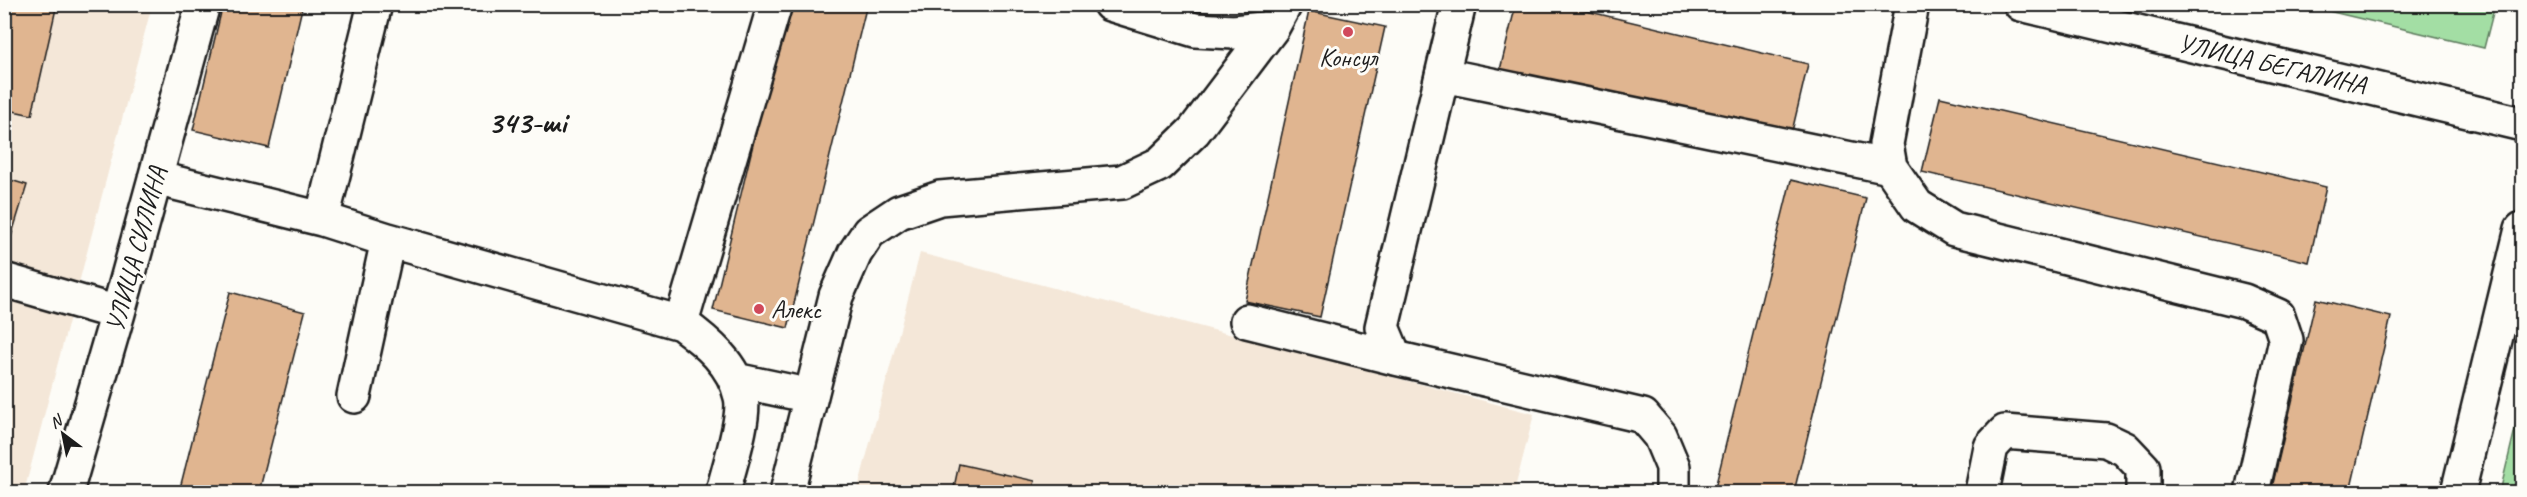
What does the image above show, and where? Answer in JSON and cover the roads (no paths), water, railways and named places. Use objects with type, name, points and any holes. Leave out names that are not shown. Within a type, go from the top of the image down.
[{"type":"street","name":"УЛИЦА СИЛИНА","points":[[66,492],[203,4]]},
{"type":"street","points":[[322,219],[375,4]]},
{"type":"street","points":[[681,323],[775,4]]},
{"type":"street","points":[[1110,4],[1196,30],[1234,32],[1279,16]]},
{"type":"street","points":[[1395,358],[1382,327],[1459,4]]},
{"type":"street","points":[[1912,4],[1886,144],[1890,167],[1917,206],[1954,230],[2244,301],[2278,316],[2286,340],[2252,492]]},
{"type":"street","name":"УЛИЦА БЕГАЛИНА","points":[[2021,4],[2523,124]]},
{"type":"street","points":[[787,492],[836,296],[855,253],[869,232],[898,212],[940,198],[1122,182],[1160,164],[1194,131],[1279,16]]},
{"type":"street","points":[[1443,75],[1890,167]]},
{"type":"street","points":[[155,178],[322,219],[388,240],[681,323],[708,343],[735,380],[742,399],[741,417],[723,492]]},
{"type":"street","points":[[2458,492],[2523,229]]},
{"type":"street","points":[[354,396],[388,240]]},
{"type":"street","points":[[4,280],[118,313]]},
{"type":"street","points":[[1247,321],[1643,416],[1660,436],[1674,467],[1673,492]]},
{"type":"street","points":[[735,380],[811,396]]},
{"type":"street","points":[[1982,492],[1991,447],[2005,432],[2106,440],[2125,448],[2143,468],[2143,492]]},
{"type":"place","name":"Консул","points":[[1348,32]]},
{"type":"place","name":"Алекс","points":[[759,309]]},
{"type":"district","name":"343-ші","points":[[527,122]]}]
